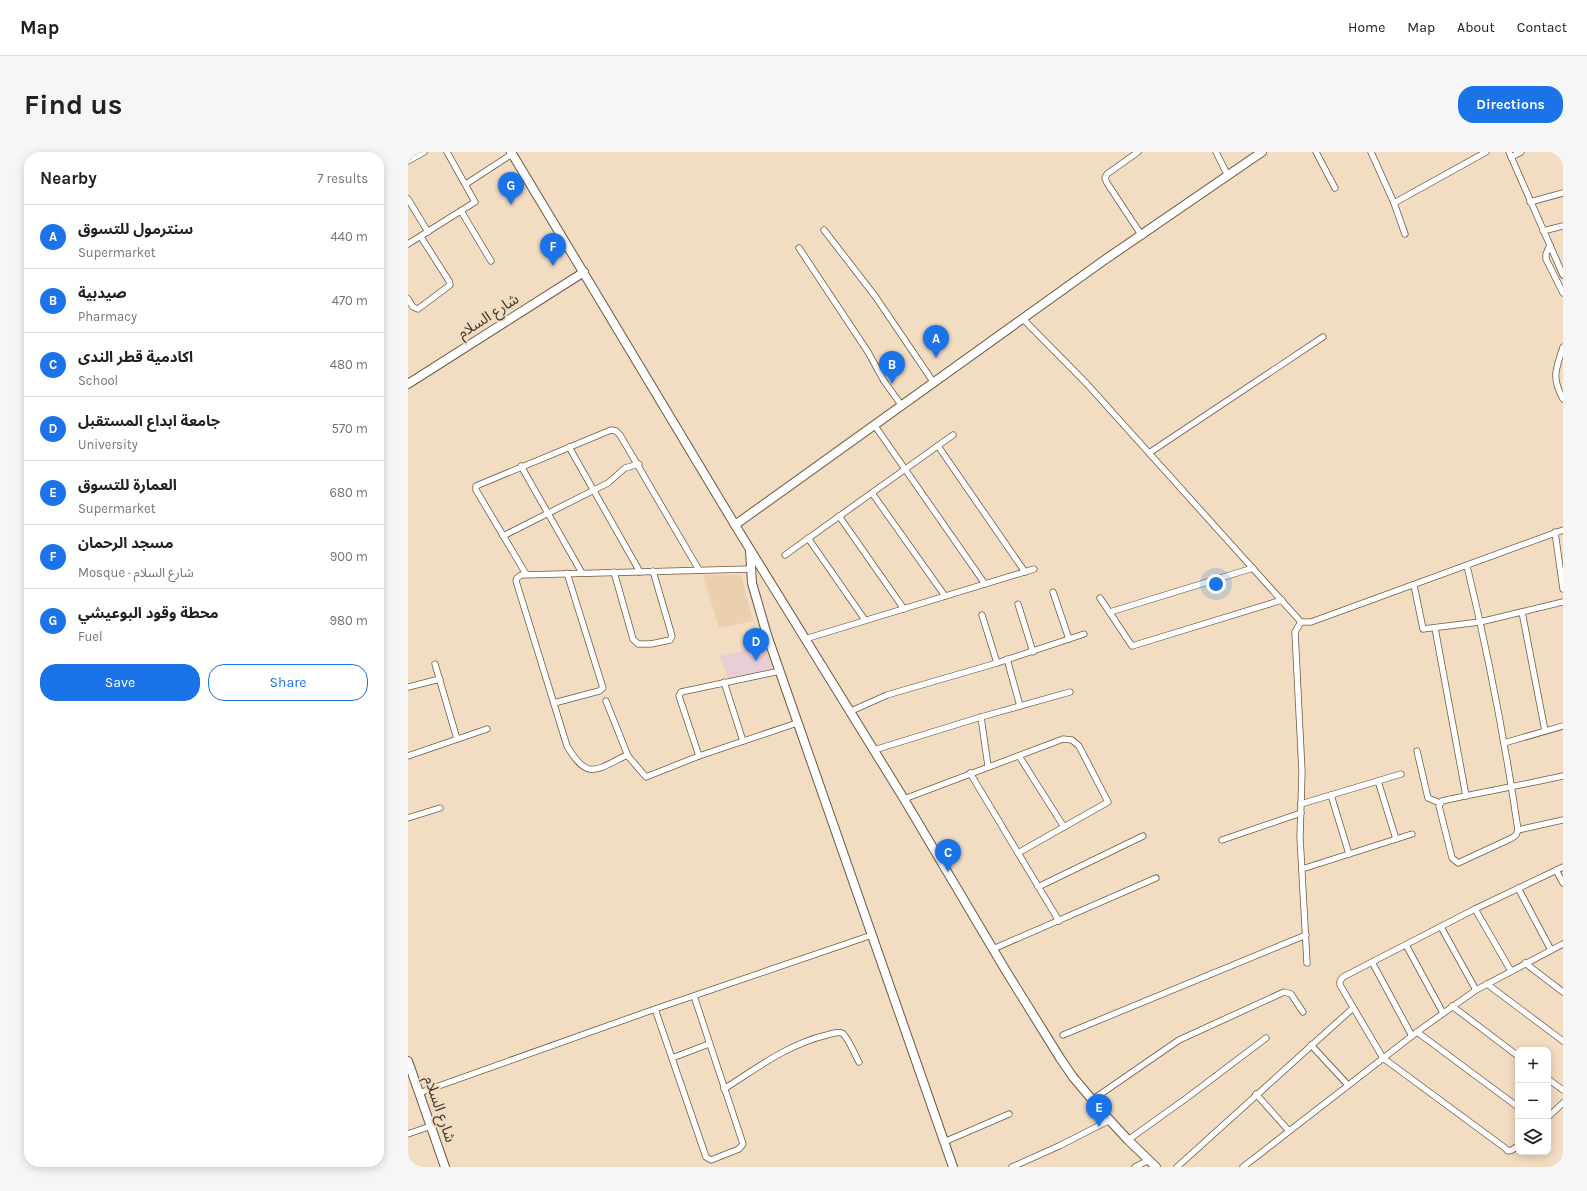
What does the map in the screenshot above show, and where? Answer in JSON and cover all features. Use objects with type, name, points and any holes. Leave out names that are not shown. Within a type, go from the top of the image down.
[{"type":"main road","points":[[736,525],[1103,261],[1142,236],[1262,152]]},
{"type":"main road","points":[[512,153],[750,549],[904,799],[1060,1058],[1092,1100],[1128,1140],[1156,1167]]},
{"type":"main road","name":"شارع السلام","points":[[408,384],[584,272]]},
{"type":"main road","points":[[750,549],[751,569],[757,602],[797,723],[953,1167]]},
{"type":"main road","name":"شارع السلام","points":[[408,1061],[445,1167]]},
{"type":"street","points":[[408,161],[424,152]]},
{"type":"street","points":[[408,244],[475,202],[447,152]]},
{"type":"street","points":[[1138,152],[1107,174],[1105,178],[1142,236]]},
{"type":"street","points":[[1216,152],[1228,176]]},
{"type":"street","points":[[1316,152],[1335,188]]},
{"type":"street","points":[[1371,152],[1394,203],[1405,234]]},
{"type":"street","points":[[1394,203],[1486,152]]},
{"type":"street","points":[[1521,152],[1510,154],[1563,275]]},
{"type":"street","points":[[466,184],[512,153]]},
{"type":"street","points":[[1530,202],[1563,194]]},
{"type":"street","points":[[408,199],[428,232]]},
{"type":"street","points":[[461,211],[491,261]]},
{"type":"street","points":[[1543,231],[1563,226]]},
{"type":"street","points":[[824,230],[875,296],[934,383]]},
{"type":"street","points":[[408,299],[413,307],[418,309],[450,285],[449,281],[420,237]]},
{"type":"street","points":[[1550,245],[1546,254],[1546,259],[1563,293]]},
{"type":"street","points":[[799,248],[868,352],[884,381],[902,406]]},
{"type":"street","points":[[1023,319],[1087,384],[1301,622],[1311,622],[1563,530]]},
{"type":"street","points":[[1149,453],[1324,337]]},
{"type":"street","points":[[1563,347],[1555,378],[1563,400]]},
{"type":"street","points":[[875,426],[985,584]]},
{"type":"street","points":[[526,574],[475,488],[478,484],[608,430],[614,430],[620,435],[639,464],[699,570]]},
{"type":"street","points":[[785,554],[952,435]]},
{"type":"street","points":[[938,446],[1025,572]]},
{"type":"street","points":[[569,447],[640,572]]},
{"type":"street","points":[[503,536],[594,490],[608,482],[622,470],[639,464]]},
{"type":"street","points":[[521,466],[582,573]]},
{"type":"street","points":[[872,493],[945,596]]},
{"type":"street","points":[[840,516],[904,609]]},
{"type":"street","points":[[1555,532],[1563,589]]},
{"type":"street","points":[[808,538],[865,620]]},
{"type":"street","points":[[1440,804],[1439,806],[1452,858],[1458,862],[1512,838],[1518,830],[1491,669],[1467,566]]},
{"type":"street","points":[[1110,612],[1253,568]]},
{"type":"street","points":[[628,756],[597,768],[586,768],[578,763],[567,746],[516,581],[518,576],[526,574],[751,569]]},
{"type":"street","points":[[805,638],[1034,569]]},
{"type":"street","points":[[614,572],[633,639],[638,644],[652,644],[670,640],[672,636],[653,571]]},
{"type":"street","points":[[554,703],[603,688],[567,573]]},
{"type":"street","points":[[1414,585],[1422,628],[1436,628],[1480,622],[1563,602]]},
{"type":"street","points":[[1053,592],[1069,639]]},
{"type":"street","points":[[1100,598],[1130,644],[1135,646],[1282,600]]},
{"type":"street","points":[[1018,604],[1033,652]]},
{"type":"street","points":[[1522,612],[1545,731]]},
{"type":"street","points":[[982,615],[997,663]]},
{"type":"street","points":[[1301,622],[1295,632],[1301,747],[1302,869],[1307,963]]},
{"type":"street","points":[[1436,628],[1466,796]]},
{"type":"street","points":[[849,712],[887,695],[1033,652],[1084,634]]},
{"type":"street","points":[[1007,659],[1020,706]]},
{"type":"street","points":[[435,664],[457,739]]},
{"type":"street","points":[[699,756],[679,693],[684,690],[780,671]]},
{"type":"street","points":[[408,687],[440,679]]},
{"type":"street","points":[[724,682],[743,741]]},
{"type":"street","points":[[874,750],[981,717],[1070,692]]},
{"type":"street","points":[[606,700],[628,756],[646,777],[699,756],[797,723]]},
{"type":"street","points":[[981,717],[988,766]]},
{"type":"street","points":[[1504,743],[1563,726]]},
{"type":"street","points":[[408,756],[487,729]]},
{"type":"street","points":[[904,799],[988,766],[1063,739],[1072,740],[1079,746],[1108,802],[1018,853]]},
{"type":"street","points":[[1417,751],[1428,798],[1440,804]]},
{"type":"street","points":[[1019,756],[1064,827]]},
{"type":"street","points":[[970,773],[1059,921]]},
{"type":"street","points":[[1302,804],[1401,774]]},
{"type":"street","points":[[1440,804],[1442,801],[1512,788],[1563,776]]},
{"type":"street","points":[[1378,781],[1396,839]]},
{"type":"street","points":[[1331,795],[1349,854]]},
{"type":"street","points":[[408,818],[440,808]]},
{"type":"street","points":[[1222,840],[1301,813]]},
{"type":"street","points":[[1518,830],[1563,820]]},
{"type":"street","points":[[1302,869],[1412,834]]},
{"type":"street","points":[[1038,887],[1143,836]]},
{"type":"street","points":[[1515,1148],[1508,1151],[1383,1058],[1340,985],[1340,981],[1343,977],[1475,909],[1563,867]]},
{"type":"street","points":[[1556,870],[1563,883]]},
{"type":"street","points":[[993,949],[1156,878]]},
{"type":"street","points":[[1518,888],[1551,950]]},
{"type":"street","points":[[1475,909],[1511,971]]},
{"type":"street","points":[[1441,927],[1476,990]]},
{"type":"street","points":[[419,1093],[655,1009],[872,935]]},
{"type":"street","points":[[1063,1035],[1306,935]]},
{"type":"street","points":[[1243,1167],[1452,1006],[1476,990],[1563,944]]},
{"type":"street","points":[[1406,945],[1444,1013]]},
{"type":"street","points":[[1372,962],[1412,1036]]},
{"type":"street","points":[[1525,963],[1563,992]]},
{"type":"street","points":[[1487,984],[1563,1041]]},
{"type":"street","points":[[1092,1100],[1179,1040],[1284,992],[1291,994],[1302,1012]]},
{"type":"street","points":[[655,1009],[708,1160],[739,1149],[743,1144],[694,996]]},
{"type":"street","points":[[1452,1006],[1515,1054]]},
{"type":"street","points":[[1177,1167],[1256,1094],[1353,1008]]},
{"type":"street","points":[[724,1089],[770,1058],[795,1045],[817,1037],[838,1032],[844,1035],[859,1062]]},
{"type":"street","points":[[1417,1032],[1515,1105]]},
{"type":"street","points":[[1128,1140],[1188,1098],[1266,1038]]},
{"type":"street","points":[[672,1058],[710,1044]]},
{"type":"street","points":[[1311,1045],[1348,1085]]},
{"type":"street","points":[[1551,1081],[1563,1090]]},
{"type":"street","points":[[1256,1094],[1289,1131]]},
{"type":"street","points":[[1551,1114],[1563,1103]]},
{"type":"street","points":[[944,1142],[1009,1114]]},
{"type":"street","points":[[1012,1167],[1059,1146],[1110,1120]]},
{"type":"street","points":[[408,1134],[431,1126]]},
{"type":"street","points":[[1135,1167],[1149,1160]]},
{"type":"shaded area","points":[[703,575],[741,575],[753,621],[719,628]]},
{"type":"shaded area","points":[[766,646],[772,669],[728,678],[720,656]]},
{"type":"place","name":"محطة وقود البوعيشي","points":[[511,205]]},
{"type":"place","name":"مسجد الرحمان","points":[[553,266]]},
{"type":"place","name":"سنترمول للتسوق","points":[[936,358]]},
{"type":"place","name":"صيدبية","points":[[892,384]]},
{"type":"place","name":"جامعة ابداع المستقبل","points":[[756,661]]},
{"type":"place","name":"اكادمية قطر الندى","points":[[948,872]]},
{"type":"place","name":"العمارة للتسوق","points":[[1099,1127]]}]
